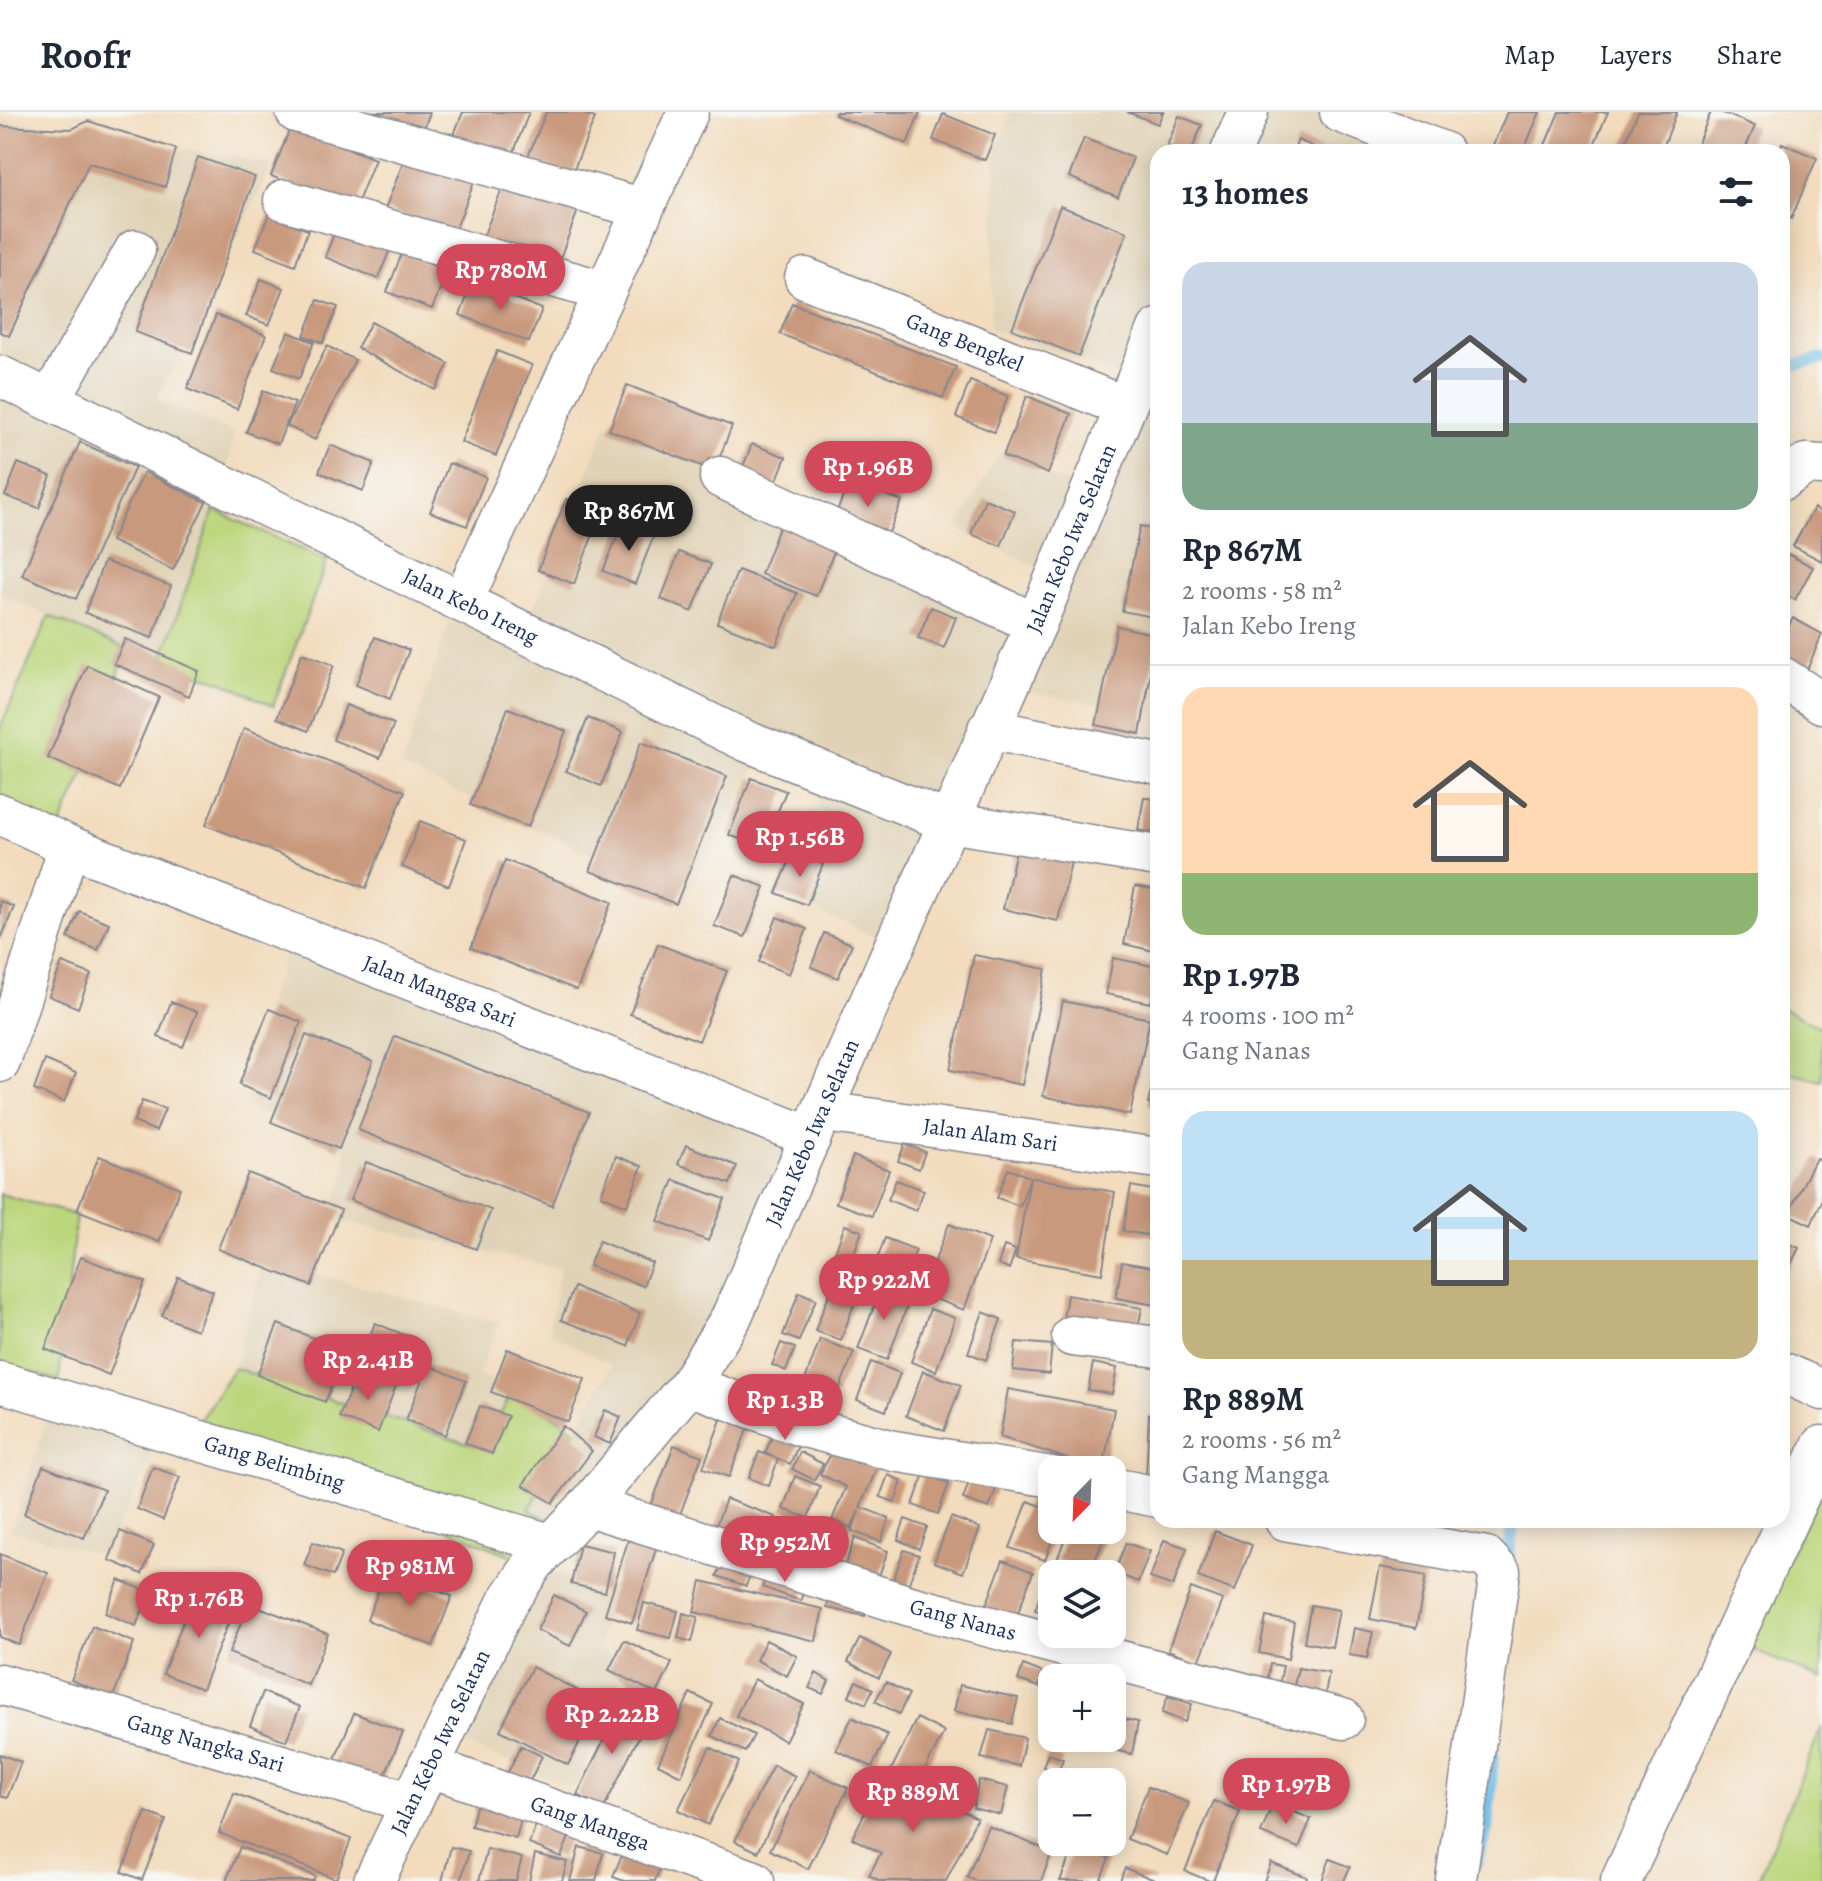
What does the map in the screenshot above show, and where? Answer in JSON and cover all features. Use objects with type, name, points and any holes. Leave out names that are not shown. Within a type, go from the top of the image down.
[{"type":"street","points":[[296,112],[641,208]]},
{"type":"street","points":[[462,602],[641,208],[688,112]]},
{"type":"street","points":[[1234,144],[1248,112]]},
{"type":"street","points":[[1340,112],[1422,144]]},
{"type":"street","points":[[284,200],[603,291]]},
{"type":"street","points":[[50,400],[135,250]]},
{"type":"street","name":"Gang Bengkel","points":[[805,278],[1125,407]]},
{"type":"street","name":"Jalan Kebo Iwa Selatan","points":[[374,1881],[507,1603],[550,1544],[588,1506],[689,1385],[731,1318],[1036,624],[1150,348]]},
{"type":"street","name":"Jalan Kebo Ireng","points":[[0,376],[746,741],[949,822],[1150,855]]},
{"type":"street","points":[[1790,475],[1806,464],[1822,465]]},
{"type":"street","points":[[720,477],[1036,624]]},
{"type":"street","points":[[1790,682],[1822,703]]},
{"type":"street","points":[[988,729],[1150,762]]},
{"type":"street","name":"Jalan Mangga Sari","points":[[0,814],[69,846],[817,1125]]},
{"type":"street","points":[[0,1062],[69,846]]},
{"type":"street","name":"Jalan Alam Sari","points":[[817,1125],[1150,1157]]},
{"type":"street","points":[[1072,1336],[1150,1346]]},
{"type":"street","points":[[1790,1376],[1822,1390]]},
{"type":"street","name":"Gang Belimbing","points":[[0,1382],[550,1544]]},
{"type":"street","points":[[689,1385],[801,1426],[894,1451],[1038,1475]]},
{"type":"street","points":[[1790,1515],[1822,1446]]},
{"type":"street","points":[[1126,1491],[1150,1495]]},
{"type":"street","name":"Gang Nanas","points":[[588,1506],[910,1606],[1343,1719]]},
{"type":"street","points":[[1328,1528],[1486,1557],[1500,1572],[1456,1879]]},
{"type":"street","points":[[1621,1881],[1784,1528]]},
{"type":"street","name":"Gang Nangka Sari","points":[[0,1684],[410,1802]]},
{"type":"street","name":"Gang Mangga","points":[[428,1766],[754,1881]]},
{"type":"shaded area","points":[[1011,112],[1356,112],[1389,118],[1379,144],[1150,144],[1150,663],[1140,711],[1028,692],[893,944],[781,895],[826,784],[762,757],[686,897],[401,767],[452,614],[519,644],[607,424],[759,488],[1032,631],[1052,574],[957,528],[999,453],[1080,490],[1118,375],[990,329],[996,152]]},
{"type":"shaded area","points":[[0,118],[273,164],[157,400],[234,433],[226,475],[160,665],[0,594]]},
{"type":"shaded area","points":[[288,947],[817,1120],[778,1228],[575,1530],[529,1511],[612,1365],[549,1333],[560,1268],[327,1218],[346,1173],[345,1148],[248,1108],[250,1052]]},
{"type":"shaded area","points":[[263,1260],[499,1323],[478,1374],[513,1391],[482,1448],[234,1368]]},
{"type":"shaded area","points":[[59,1381],[166,1426],[105,1556],[11,1530]]},
{"type":"shaded area","points":[[547,1570],[616,1587],[597,1648],[626,1665],[576,1788],[448,1738]]},
{"type":"green space","points":[[214,510],[327,561],[273,706],[221,681],[160,665]]},
{"type":"green space","points":[[49,616],[124,648],[110,716],[52,844],[0,821],[0,728]]},
{"type":"green space","points":[[1790,1012],[1822,1028],[1822,1081],[1790,1073]]},
{"type":"green space","points":[[0,1194],[76,1215],[59,1381],[0,1363]]},
{"type":"green space","points":[[234,1368],[482,1448],[513,1391],[575,1430],[529,1510],[575,1530],[547,1570],[379,1502],[190,1435]]},
{"type":"green space","points":[[1822,1488],[1822,1679],[1745,1647]]},
{"type":"green space","points":[[1822,1727],[1822,1881],[1757,1881],[1760,1875]]},
{"type":"building","points":[[368,112],[430,112],[422,134]]},
{"type":"building","points":[[463,112],[529,112],[510,162],[452,139]]},
{"type":"building","points":[[546,112],[579,112],[595,118],[571,176],[527,159]]},
{"type":"building","points":[[836,112],[920,112],[907,144],[835,115]]},
{"type":"building","points":[[1127,112],[1163,112],[1158,124]]},
{"type":"building","points":[[1507,112],[1540,112],[1526,144],[1494,144]]},
{"type":"building","points":[[1559,112],[1608,112],[1594,144],[1545,144]]},
{"type":"building","points":[[1638,112],[1677,112],[1664,144],[1624,144]]},
{"type":"building","points":[[1711,112],[1721,112],[1755,126],[1747,144],[1697,144]]},
{"type":"building","points":[[943,114],[995,135],[985,160],[933,140]]},
{"type":"building","points":[[1179,116],[1202,125],[1194,144],[1168,144]]},
{"type":"building","points":[[88,121],[176,149],[165,187],[89,163],[9,336],[0,332],[0,126],[72,129]]},
{"type":"building","points":[[291,126],[375,159],[355,209],[271,176]]},
{"type":"building","points":[[1084,138],[1133,158],[1118,197],[1069,177]]},
{"type":"building","points":[[1790,146],[1817,158],[1790,219]]},
{"type":"building","points":[[406,155],[474,182],[453,236],[385,209]]},
{"type":"building","points":[[198,157],[255,177],[192,353],[135,332]]},
{"type":"building","points":[[505,181],[578,210],[556,269],[482,240]]},
{"type":"building","points":[[1060,206],[1127,232],[1079,356],[1012,329]]},
{"type":"building","points":[[269,214],[308,230],[295,265],[255,249]]},
{"type":"building","points":[[336,228],[390,249],[378,279],[325,257]]},
{"type":"building","points":[[402,253],[447,271],[432,309],[387,292]]},
{"type":"building","points":[[261,279],[284,288],[269,325],[246,316]]},
{"type":"building","points":[[473,282],[542,309],[529,342],[460,315]]},
{"type":"building","points":[[318,300],[338,307],[323,343],[304,336]]},
{"type":"building","points":[[792,303],[956,367],[943,398],[780,334]]},
{"type":"building","points":[[216,315],[266,335],[237,409],[187,389]]},
{"type":"building","points":[[371,322],[449,364],[435,390],[357,348]]},
{"type":"building","points":[[288,332],[314,342],[299,379],[273,368]]},
{"type":"building","points":[[327,346],[355,360],[315,440],[287,426]]},
{"type":"building","points":[[497,351],[532,365],[496,456],[461,442]]},
{"type":"building","points":[[970,381],[1008,396],[994,432],[956,417]]},
{"type":"building","points":[[627,385],[732,426],[714,471],[609,430]]},
{"type":"building","points":[[263,391],[295,403],[278,444],[246,432]]},
{"type":"building","points":[[1027,396],[1071,414],[1048,474],[1003,456]]},
{"type":"building","points":[[80,442],[135,467],[76,599],[22,575]]},
{"type":"building","points":[[752,444],[786,457],[774,487],[740,474]]},
{"type":"building","points":[[330,445],[374,463],[363,491],[319,472]]},
{"type":"building","points":[[18,463],[51,476],[39,508],[5,496]]},
{"type":"building","points":[[449,463],[486,477],[467,526],[430,512]]},
{"type":"building","points":[[144,472],[206,502],[173,570],[111,541]]},
{"type":"building","points":[[849,481],[902,501],[887,537],[835,517]]},
{"type":"building","points":[[566,499],[601,513],[574,584],[538,570]]},
{"type":"building","points":[[985,499],[1015,511],[1001,546],[971,534]]},
{"type":"building","points":[[1814,508],[1822,513],[1822,561],[1793,546]]},
{"type":"building","points":[[623,522],[654,535],[635,584],[603,571]]},
{"type":"building","points":[[780,525],[836,547],[816,596],[761,574]]},
{"type":"building","points":[[1140,526],[1150,528],[1150,616],[1122,611]]},
{"type":"building","points":[[679,552],[711,564],[692,612],[661,599]]},
{"type":"building","points":[[1790,555],[1813,567],[1795,600],[1790,597]]},
{"type":"building","points":[[104,561],[171,586],[152,638],[85,613]]},
{"type":"building","points":[[738,570],[797,593],[776,646],[717,623]]},
{"type":"building","points":[[931,607],[956,617],[944,648],[918,638]]},
{"type":"building","points":[[1793,618],[1822,634],[1807,670],[1790,660],[1790,624]]},
{"type":"building","points":[[1117,626],[1150,633],[1150,679],[1140,734],[1096,725]]},
{"type":"building","points":[[375,637],[409,650],[390,699],[356,685]]},
{"type":"building","points":[[125,639],[199,671],[189,696],[114,664]]},
{"type":"building","points":[[302,653],[334,665],[308,731],[277,718]]},
{"type":"building","points":[[87,665],[159,697],[120,789],[48,758]]},
{"type":"building","points":[[346,705],[394,724],[380,758],[333,740]]},
{"type":"building","points":[[508,708],[566,731],[528,827],[470,805]]},
{"type":"building","points":[[588,718],[623,732],[601,786],[566,771]]},
{"type":"building","points":[[244,728],[405,791],[366,888],[206,825]]},
{"type":"building","points":[[641,742],[727,776],[676,904],[590,871]]},
{"type":"building","points":[[751,778],[786,791],[763,848],[729,835]]},
{"type":"building","points":[[1144,797],[1150,798],[1150,832],[1138,830]]},
{"type":"building","points":[[420,821],[466,839],[449,886],[402,867]]},
{"type":"building","points":[[1016,850],[1071,862],[1058,921],[1003,909]]},
{"type":"building","points":[[793,853],[823,864],[807,905],[776,893]]},
{"type":"building","points":[[505,860],[612,902],[577,990],[471,948]]},
{"type":"building","points":[[734,875],[765,887],[745,937],[714,926]]},
{"type":"building","points":[[1135,886],[1150,889],[1150,950],[1124,944]]},
{"type":"building","points":[[0,901],[14,907],[0,941]]},
{"type":"building","points":[[79,911],[109,923],[98,950],[68,938]]},
{"type":"building","points":[[777,917],[807,929],[789,974],[759,962]]},
{"type":"building","points":[[824,933],[852,944],[838,978],[811,967]]},
{"type":"building","points":[[658,944],[727,971],[699,1041],[630,1014]]},
{"type":"building","points":[[974,955],[1046,969],[1022,1085],[950,1070]]},
{"type":"building","points":[[1113,958],[1150,965],[1150,1003],[1106,994]]},
{"type":"building","points":[[62,963],[91,974],[78,1008],[49,996]]},
{"type":"building","points":[[1063,1001],[1150,1019],[1130,1115],[1043,1096]]},
{"type":"building","points":[[171,1002],[197,1012],[183,1047],[158,1037]]},
{"type":"building","points":[[269,1009],[301,1022],[271,1098],[239,1085]]},
{"type":"building","points":[[306,1035],[373,1061],[339,1149],[271,1122]]},
{"type":"building","points":[[395,1036],[589,1112],[552,1206],[358,1130]]},
{"type":"building","points":[[45,1060],[76,1073],[64,1102],[34,1090]]},
{"type":"building","points":[[142,1101],[165,1109],[156,1131],[133,1122]]},
{"type":"building","points":[[905,1144],[925,1152],[919,1169],[898,1161]]},
{"type":"building","points":[[686,1145],[737,1166],[730,1184],[678,1164]]},
{"type":"building","points":[[99,1156],[180,1188],[159,1242],[77,1210]]},
{"type":"building","points":[[616,1156],[642,1166],[627,1206],[601,1195]]},
{"type":"building","points":[[853,1156],[889,1170],[872,1216],[836,1203]]},
{"type":"building","points":[[1816,1158],[1822,1161],[1822,1201],[1811,1225],[1790,1215]]},
{"type":"building","points":[[366,1162],[491,1210],[476,1249],[350,1200]]},
{"type":"building","points":[[1008,1169],[1030,1177],[1020,1206],[997,1198]]},
{"type":"building","points":[[248,1173],[341,1210],[311,1286],[218,1249]]},
{"type":"building","points":[[1030,1177],[1115,1192],[1102,1274],[1016,1259]]},
{"type":"building","points":[[674,1180],[725,1199],[708,1241],[658,1221]]},
{"type":"building","points":[[896,1180],[924,1190],[916,1211],[888,1200]]},
{"type":"building","points":[[1131,1186],[1150,1190],[1150,1236],[1123,1231]]},
{"type":"building","points":[[949,1224],[990,1240],[964,1310],[922,1294]]},
{"type":"building","points":[[845,1225],[862,1231],[851,1261],[834,1255]]},
{"type":"building","points":[[885,1238],[916,1250],[902,1287],[871,1276]]},
{"type":"building","points":[[599,1241],[652,1263],[643,1286],[589,1266]]},
{"type":"building","points":[[1790,1244],[1799,1248],[1790,1266]]},
{"type":"building","points":[[1004,1246],[1016,1250],[1009,1269],[998,1265]]},
{"type":"building","points":[[81,1257],[145,1282],[109,1375],[45,1349]]},
{"type":"building","points":[[1122,1262],[1150,1267],[1150,1304],[1116,1298]]},
{"type":"building","points":[[178,1277],[213,1291],[197,1330],[162,1316]]},
{"type":"building","points":[[882,1285],[911,1296],[887,1360],[858,1349]]},
{"type":"building","points":[[574,1287],[640,1313],[628,1346],[561,1320]]},
{"type":"building","points":[[799,1292],[816,1299],[799,1341],[783,1335]]},
{"type":"building","points":[[829,1294],[854,1304],[841,1340],[815,1331]]},
{"type":"building","points":[[1067,1295],[1142,1308],[1136,1339],[1062,1325]]},
{"type":"building","points":[[930,1309],[955,1318],[936,1371],[911,1362]]},
{"type":"building","points":[[983,1312],[1001,1319],[986,1360],[968,1353]]},
{"type":"building","points":[[375,1323],[410,1337],[397,1369],[362,1356]]},
{"type":"building","points":[[278,1324],[346,1351],[325,1402],[257,1375]]},
{"type":"building","points":[[820,1339],[854,1352],[836,1397],[803,1386]]},
{"type":"building","points":[[1016,1342],[1052,1345],[1049,1374],[1013,1370]]},
{"type":"building","points":[[781,1343],[795,1348],[786,1371],[772,1365]]},
{"type":"building","points":[[507,1349],[585,1379],[568,1422],[491,1392]]},
{"type":"building","points":[[871,1362],[900,1373],[886,1411],[857,1400]]},
{"type":"building","points":[[1093,1363],[1117,1368],[1112,1394],[1088,1390]]},
{"type":"building","points":[[428,1365],[466,1381],[445,1435],[406,1420]]},
{"type":"building","points":[[358,1371],[396,1386],[378,1432],[339,1417]]},
{"type":"building","points":[[923,1371],[961,1385],[944,1431],[906,1416]]},
{"type":"building","points":[[1008,1389],[1114,1409],[1106,1456],[1059,1456],[1000,1437]]},
{"type":"building","points":[[480,1406],[508,1416],[492,1454],[465,1443]]},
{"type":"building","points":[[605,1410],[621,1417],[610,1444],[594,1437]]},
{"type":"building","points":[[1149,1415],[1150,1478],[1146,1477]]},
{"type":"building","points":[[722,1417],[748,1427],[729,1477],[703,1468]]},
{"type":"building","points":[[780,1419],[805,1430],[790,1464],[765,1453]]},
{"type":"building","points":[[563,1426],[592,1451],[553,1503],[523,1485]]},
{"type":"building","points":[[674,1445],[702,1456],[677,1522],[649,1511]]},
{"type":"building","points":[[833,1450],[857,1463],[861,1451],[881,1459],[860,1507],[889,1518],[881,1542],[852,1531],[859,1511],[851,1528],[832,1520],[846,1487],[820,1474]]},
{"type":"building","points":[[759,1452],[778,1459],[769,1486],[749,1478]]},
{"type":"building","points":[[800,1452],[823,1464],[814,1480],[792,1469]]},
{"type":"building","points":[[43,1466],[104,1490],[84,1538],[24,1514]]},
{"type":"building","points":[[153,1467],[180,1477],[163,1520],[137,1509]]},
{"type":"building","points":[[924,1474],[949,1483],[938,1514],[913,1505]]},
{"type":"building","points":[[888,1475],[902,1481],[895,1502],[880,1497]]},
{"type":"building","points":[[795,1476],[820,1486],[808,1518],[783,1509]]},
{"type":"building","points":[[971,1476],[997,1486],[989,1508],[963,1499]]},
{"type":"building","points":[[726,1499],[776,1517],[761,1558],[711,1539]]},
{"type":"building","points":[[1028,1501],[1038,1505],[1038,1544],[1051,1544],[1045,1560],[1010,1548]]},
{"type":"building","points":[[951,1517],[980,1528],[963,1573],[934,1562]]},
{"type":"building","points":[[905,1519],[927,1527],[919,1549],[898,1540]]},
{"type":"building","points":[[120,1531],[154,1545],[142,1574],[109,1560]]},
{"type":"building","points":[[631,1531],[659,1540],[632,1623],[605,1614]]},
{"type":"building","points":[[1215,1531],[1252,1545],[1235,1591],[1198,1577]]},
{"type":"building","points":[[855,1538],[888,1551],[875,1587],[842,1574]]},
{"type":"building","points":[[1164,1540],[1187,1548],[1173,1586],[1150,1578]]},
{"type":"building","points":[[313,1542],[342,1553],[333,1576],[304,1565]]},
{"type":"building","points":[[1126,1543],[1150,1551],[1138,1582],[1126,1577],[1126,1560],[1120,1560]]},
{"type":"building","points":[[580,1544],[614,1552],[605,1592],[571,1584]]},
{"type":"building","points":[[1063,1544],[1101,1544],[1095,1560],[1057,1560]]},
{"type":"building","points":[[904,1550],[919,1555],[903,1600],[888,1594]]},
{"type":"building","points":[[0,1554],[48,1573],[19,1645],[0,1637]]},
{"type":"building","points":[[725,1556],[753,1567],[746,1586],[717,1576]]},
{"type":"building","points":[[1003,1560],[1033,1572],[1012,1629],[982,1617]]},
{"type":"building","points":[[770,1566],[809,1581],[801,1601],[762,1587]]},
{"type":"building","points":[[1380,1567],[1426,1576],[1416,1628],[1370,1619]]},
{"type":"building","points":[[386,1571],[452,1596],[433,1646],[367,1620]]},
{"type":"building","points":[[119,1580],[150,1592],[136,1626],[105,1613]]},
{"type":"building","points":[[701,1581],[823,1609],[816,1641],[694,1612]]},
{"type":"building","points":[[832,1588],[869,1598],[865,1616],[827,1608]]},
{"type":"building","points":[[1191,1588],[1223,1600],[1199,1662],[1168,1650]]},
{"type":"building","points":[[195,1591],[235,1606],[202,1689],[163,1674]]},
{"type":"building","points":[[554,1595],[586,1611],[570,1646],[537,1630]]},
{"type":"building","points":[[249,1603],[328,1634],[308,1685],[229,1653]]},
{"type":"building","points":[[644,1603],[678,1611],[671,1638],[637,1630]]},
{"type":"building","points":[[1311,1605],[1339,1610],[1332,1647],[1304,1642]]},
{"type":"building","points":[[683,1613],[698,1617],[692,1642],[678,1638]]},
{"type":"building","points":[[1266,1617],[1294,1622],[1288,1659],[1259,1653]]},
{"type":"building","points":[[92,1626],[134,1642],[113,1697],[71,1680]]},
{"type":"building","points":[[1354,1628],[1373,1632],[1367,1658],[1349,1655]]},
{"type":"building","points":[[860,1638],[891,1654],[879,1678],[848,1662]]},
{"type":"building","points":[[624,1640],[672,1663],[657,1694],[609,1670]]},
{"type":"building","points":[[766,1640],[797,1656],[787,1676],[756,1660]]},
{"type":"building","points":[[1270,1664],[1283,1666],[1277,1695],[1265,1693]]},
{"type":"building","points":[[1023,1665],[1038,1671],[1038,1687],[1018,1680]]},
{"type":"building","points":[[532,1667],[600,1702],[568,1765],[500,1730]]},
{"type":"building","points":[[1298,1668],[1329,1673],[1322,1711],[1290,1704]]},
{"type":"building","points":[[816,1673],[829,1681],[823,1694],[809,1688]]},
{"type":"building","points":[[754,1679],[804,1704],[785,1741],[736,1716]]},
{"type":"building","points":[[856,1681],[873,1689],[866,1704],[849,1696]]},
{"type":"building","points":[[886,1682],[909,1694],[899,1714],[875,1701]]},
{"type":"building","points":[[960,1685],[1018,1698],[1012,1724],[954,1711]]},
{"type":"building","points":[[263,1692],[300,1707],[286,1741],[250,1726]]},
{"type":"building","points":[[690,1693],[713,1704],[681,1776],[658,1764]]},
{"type":"building","points":[[1168,1696],[1192,1704],[1185,1722],[1162,1713]]},
{"type":"building","points":[[621,1705],[648,1718],[604,1808],[577,1795]]},
{"type":"building","points":[[354,1713],[403,1732],[381,1785],[332,1766]]},
{"type":"building","points":[[852,1717],[888,1735],[872,1767],[836,1750]]},
{"type":"building","points":[[720,1718],[754,1735],[745,1752],[712,1736]]},
{"type":"building","points":[[917,1718],[944,1732],[917,1785],[890,1772]]},
{"type":"building","points":[[1126,1719],[1138,1722],[1132,1754],[1123,1752],[1126,1752]]},
{"type":"building","points":[[989,1730],[1025,1738],[1019,1766],[981,1758]]},
{"type":"building","points":[[521,1746],[542,1756],[528,1785],[507,1774]]},
{"type":"building","points":[[710,1747],[739,1762],[708,1825],[678,1810]]},
{"type":"building","points":[[0,1754],[21,1762],[7,1798],[0,1796]]},
{"type":"building","points":[[1048,1754],[1063,1759],[1060,1768],[1043,1767]]},
{"type":"building","points":[[773,1765],[795,1776],[758,1852],[735,1841]]},
{"type":"building","points":[[810,1770],[848,1788],[808,1869],[770,1850]]},
{"type":"building","points":[[883,1777],[912,1791],[914,1786],[977,1818],[946,1881],[880,1881],[869,1875],[881,1853],[852,1838]]},
{"type":"building","points":[[979,1780],[1008,1787],[1001,1815],[973,1808]]},
{"type":"building","points":[[1148,1787],[1189,1803],[1167,1855],[1127,1839]]},
{"type":"building","points":[[480,1792],[525,1804],[516,1838],[471,1826]]},
{"type":"building","points":[[234,1793],[351,1839],[336,1879],[219,1833]]},
{"type":"building","points":[[1214,1801],[1240,1811],[1213,1881],[1209,1881],[1185,1871]]},
{"type":"building","points":[[1273,1803],[1311,1819],[1299,1848],[1261,1833]]},
{"type":"building","points":[[146,1812],[166,1820],[142,1880],[122,1872]]},
{"type":"building","points":[[538,1819],[571,1832],[561,1857],[529,1844]]},
{"type":"building","points":[[988,1826],[1038,1846],[1038,1856],[1050,1856],[1041,1881],[976,1881],[967,1877]]},
{"type":"building","points":[[627,1842],[664,1857],[655,1881],[624,1881],[613,1877]]},
{"type":"building","points":[[240,1847],[315,1876],[313,1881],[226,1881]]},
{"type":"building","points":[[451,1847],[469,1851],[461,1881],[442,1881]]},
{"type":"building","points":[[579,1847],[603,1853],[596,1881],[570,1881]]},
{"type":"building","points":[[487,1849],[522,1858],[516,1881],[479,1881]]},
{"type":"building","points":[[535,1854],[567,1862],[562,1881],[529,1881]]},
{"type":"building","points":[[1070,1856],[1109,1858],[1100,1881],[1060,1881]]},
{"type":"building","points":[[1330,1859],[1350,1867],[1344,1881],[1322,1881]]},
{"type":"building","points":[[1271,1863],[1307,1877],[1306,1881],[1264,1881]]},
{"type":"building","points":[[1125,1868],[1157,1881],[1120,1881]]},
{"type":"waterway","points":[[1790,366],[1822,359]]},
{"type":"waterway","points":[[1508,1566],[1512,1528]]},
{"type":"waterway","points":[[1476,1863],[1487,1829],[1493,1756]]}]
